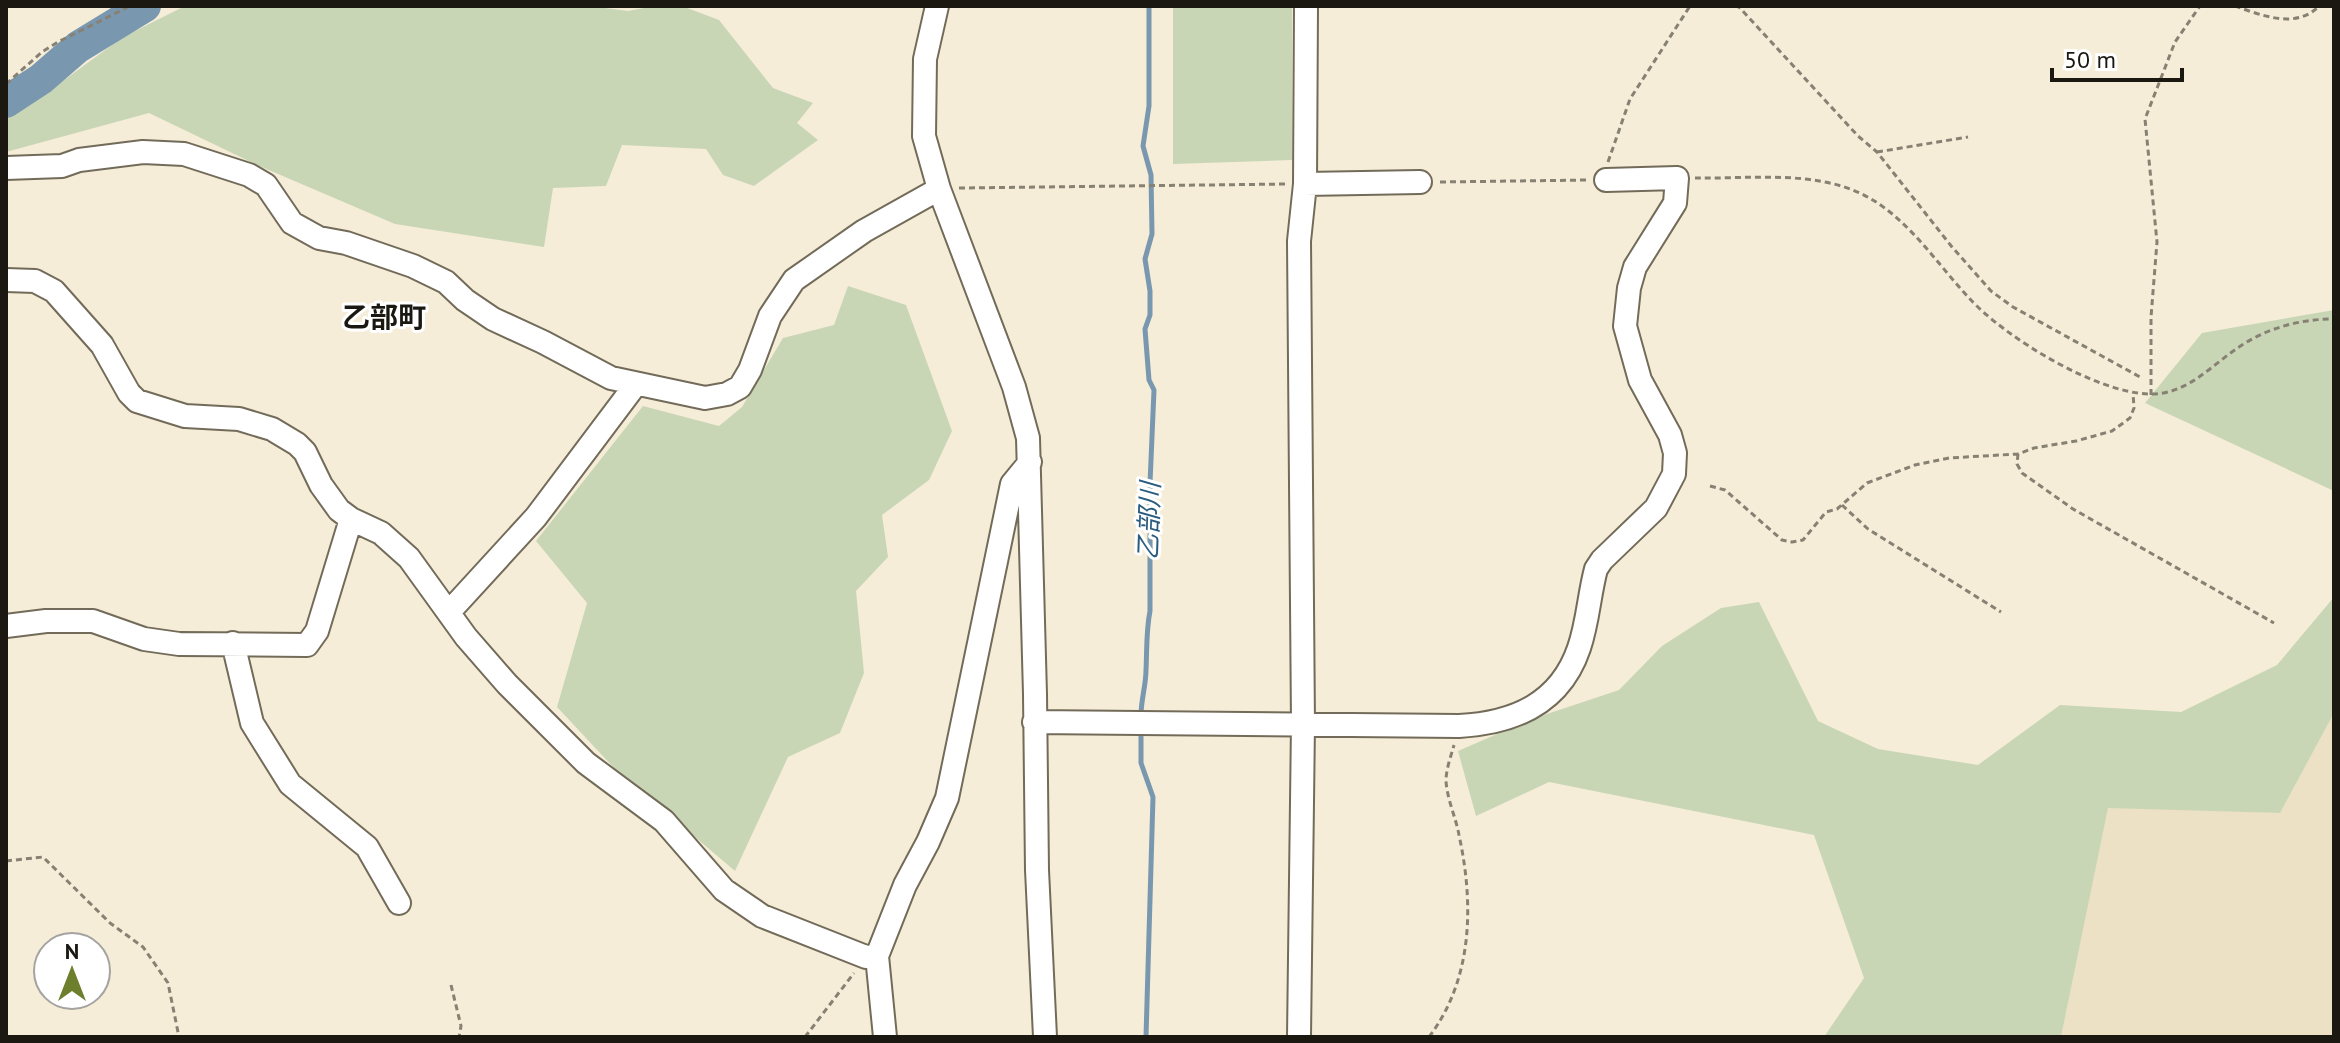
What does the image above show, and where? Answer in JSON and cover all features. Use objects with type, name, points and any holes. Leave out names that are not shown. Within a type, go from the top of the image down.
[{"type":"street","points":[[937,6],[925,59],[924,136],[939,189],[1014,387],[1028,438],[1037,870],[1045,1037]]},
{"type":"street","points":[[1299,1037],[1303,724],[1299,241],[1305,184],[1306,6]]},
{"type":"street","points":[[6,168],[62,166],[79,160],[143,152],[184,154],[249,175],[266,185],[292,223],[319,238],[346,243],[413,266],[446,282],[493,319],[611,378],[705,398],[727,394],[740,387],[750,370],[770,316],[794,280],[812,264],[864,231],[939,189]]},
{"type":"street","points":[[1034,722],[1459,726],[1502,721],[1541,702],[1561,683],[1579,647],[1596,569],[1656,508],[1674,474],[1675,453],[1670,435],[1640,380],[1625,326],[1629,288],[1635,267],[1675,203],[1677,178],[1606,180]]},
{"type":"street","points":[[1305,184],[1420,182]]},
{"type":"street","points":[[6,280],[35,281],[54,291],[102,345],[129,393],[137,401],[185,416],[239,419],[284,435],[305,452],[332,501],[351,519],[381,533],[409,558],[466,637],[507,684],[586,763],[664,821],[724,890],[762,916],[871,956]]},
{"type":"street","points":[[449,612],[536,517],[636,384]]},
{"type":"street","points":[[885,1037],[871,956],[947,798],[1012,484],[1030,462]]},
{"type":"street","points":[[6,626],[46,621],[93,621],[144,639],[179,644],[307,645],[313,640],[351,519]]},
{"type":"street","points":[[233,643],[252,723],[290,784],[367,847],[399,903]]},
{"type":"path","points":[[6,84],[42,52],[130,6]]},
{"type":"path","points":[[1420,182],[1606,180],[1613,146],[1630,99],[1690,6]]},
{"type":"path","points":[[1738,6],[1858,136],[1877,152],[1991,291],[2013,307],[2140,377]]},
{"type":"path","points":[[2151,395],[2151,317],[2157,242],[2145,119],[2175,42],[2200,6]]},
{"type":"path","points":[[2235,6],[2286,20],[2302,17],[2319,6]]},
{"type":"path","points":[[1877,152],[1968,137]]},
{"type":"path","points":[[1677,178],[1806,179],[1831,183],[1862,194],[1889,210],[1971,300],[2029,347],[2103,384],[2133,392],[2151,395],[2181,390],[2243,344],[2276,328],[2308,319],[2334,319]]},
{"type":"path","points":[[939,189],[1305,184]]},
{"type":"path","points":[[1710,486],[1725,490],[1782,540],[1803,540],[1826,512],[1842,504],[1867,483],[1915,465],[1949,458],[2018,454],[2043,445],[2098,435],[2121,426],[2130,418],[2134,408],[2133,392]]},
{"type":"path","points":[[2018,454],[2017,464],[2022,473],[2073,509],[2274,623]]},
{"type":"path","points":[[1842,504],[1868,529],[2001,612]]},
{"type":"path","points":[[1429,1037],[1449,1010],[1468,943],[1463,858],[1446,782],[1459,726]]},
{"type":"path","points":[[6,861],[43,857],[110,923],[143,947],[168,983],[179,1037]]},
{"type":"path","points":[[805,1037],[871,956]]},
{"type":"path","points":[[451,985],[461,1026],[459,1037]]},
{"type":"shaded area","points":[[2334,713],[2334,1037],[2061,1037],[2108,807],[2280,813]]},
{"type":"green space","points":[[185,6],[590,6],[628,11],[655,6],[682,6],[719,20],[773,88],[813,103],[797,123],[818,140],[754,186],[723,175],[706,149],[622,145],[606,186],[553,188],[544,247],[395,224],[257,165],[149,113],[6,152],[6,113],[45,94],[123,37]]},
{"type":"green space","points":[[1173,6],[1292,6],[1292,160],[1173,164]]},
{"type":"green space","points":[[848,286],[906,305],[952,431],[929,480],[882,515],[888,557],[856,591],[864,673],[840,733],[788,757],[735,871],[615,769],[557,707],[587,603],[536,541],[643,406],[719,426],[742,407],[783,338],[834,325]]},
{"type":"green space","points":[[2334,310],[2334,491],[2145,403],[2202,333]]},
{"type":"green space","points":[[2334,597],[2334,713],[2280,813],[2108,808],[2061,1037],[1824,1037],[1864,978],[1814,835],[1549,782],[1476,816],[1458,751],[1532,719],[1619,690],[1662,646],[1721,608],[1759,602],[1818,721],[1878,749],[1978,765],[2060,705],[2181,712],[2277,665]]},
{"type":"waterway","name":"乙部川","points":[[6,102],[41,79],[78,47],[145,6]]},
{"type":"waterway","name":"乙部川","points":[[1141,715],[1150,611],[1154,390],[1149,380],[1145,329],[1150,315],[1145,259],[1152,234],[1151,175],[1143,146],[1149,106],[1149,6]]},
{"type":"waterway","name":"乙部川","points":[[1141,729],[1141,763],[1153,797],[1146,1037]]},
{"type":"district","name":"乙部町","points":[[384,317]]}]
